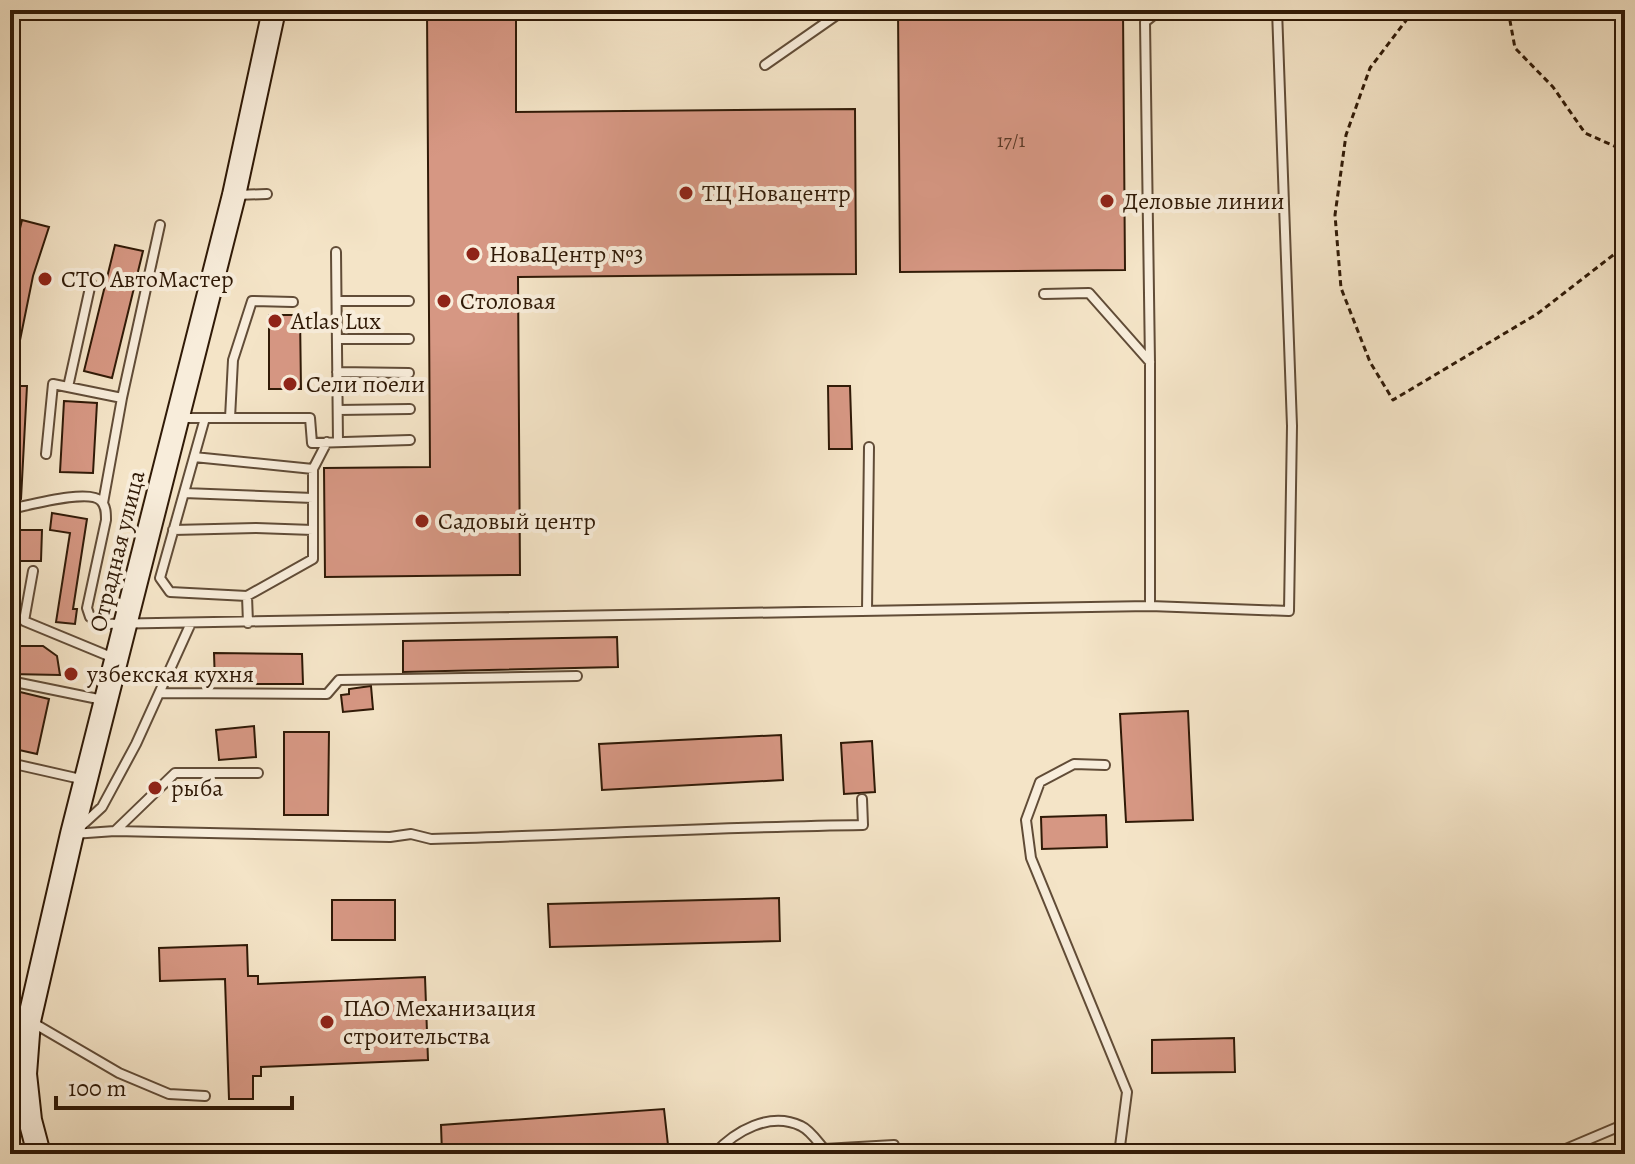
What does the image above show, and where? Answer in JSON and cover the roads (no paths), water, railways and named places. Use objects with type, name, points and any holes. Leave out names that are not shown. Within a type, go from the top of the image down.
[{"type":"main road","name":"Отрадная улица","points":[[39,1154],[30,1120],[25,1074],[29,1021],[72,834],[234,195],[274,10]]},
{"type":"lane","points":[[765,65],[844,10]]},
{"type":"lane","points":[[1144,10],[1150,362],[1150,606]]},
{"type":"lane","points":[[1145,22],[1160,10]]},
{"type":"lane","points":[[160,225],[122,398],[103,504],[106,520],[88,612],[96,623],[248,623],[1150,606],[1289,611],[1292,426],[1277,10]]},
{"type":"lane","points":[[234,195],[267,194]]},
{"type":"lane","points":[[336,252],[338,442]]},
{"type":"lane","points":[[68,387],[91,283]]},
{"type":"lane","points":[[1044,294],[1089,293],[1150,362]]},
{"type":"lane","points":[[230,418],[233,360],[252,301],[293,302]]},
{"type":"lane","points":[[337,301],[409,301]]},
{"type":"lane","points":[[337,339],[409,339]]},
{"type":"lane","points":[[337,372],[409,373]]},
{"type":"lane","points":[[46,454],[53,384],[122,398]]},
{"type":"lane","points":[[338,410],[410,409]]},
{"type":"lane","points":[[178,418],[310,418],[312,443],[410,440]]},
{"type":"lane","points":[[205,418],[160,578],[170,592],[247,596],[313,559],[313,469],[327,442]]},
{"type":"lane","points":[[867,611],[869,447]]},
{"type":"lane","points":[[194,457],[313,469]]},
{"type":"lane","points":[[184,493],[313,498]]},
{"type":"lane","points":[[10,509],[77,496],[94,497],[103,504]]},
{"type":"lane","points":[[173,530],[313,530]]},
{"type":"lane","points":[[33,571],[24,621],[117,659]]},
{"type":"lane","points":[[247,596],[248,623]]},
{"type":"lane","points":[[72,834],[102,807],[136,744],[191,623]]},
{"type":"lane","points":[[160,693],[327,694],[339,680],[577,676]]},
{"type":"lane","points":[[10,681],[106,700]]},
{"type":"lane","points":[[10,763],[86,781]]},
{"type":"lane","points":[[1105,765],[1074,764],[1040,782],[1026,820],[1031,858],[1127,1092],[1119,1154]]},
{"type":"lane","points":[[115,831],[175,773],[258,773]]},
{"type":"lane","points":[[72,834],[115,831],[390,837],[411,834],[431,839],[863,825],[862,799]]},
{"type":"lane","points":[[29,1021],[119,1073],[169,1094],[205,1096]]},
{"type":"lane","points":[[714,1154],[730,1137],[770,1120],[803,1126],[824,1149],[894,1145],[896,1154]]},
{"type":"lane","points":[[1554,1154],[1625,1124]]},
{"type":"place","name":"ТЦ Новацентр","points":[[686,193]]},
{"type":"place","name":"Деловые линии","points":[[1107,201]]},
{"type":"place","name":"НоваЦентр №3","points":[[473,254]]},
{"type":"place","name":"СТО АвтоМастер","points":[[45,279]]},
{"type":"place","name":"Столовая","points":[[444,301]]},
{"type":"place","name":"Atlas Lux","points":[[275,321]]},
{"type":"place","name":"Сели поели","points":[[290,384]]},
{"type":"place","name":"Садовый центр","points":[[422,521]]},
{"type":"place","name":"узбекская кухня","points":[[71,674]]},
{"type":"place","name":"рыба","points":[[155,788]]},
{"type":"place","name":"ПАО Механизация строительства","points":[[327,1022]]}]
